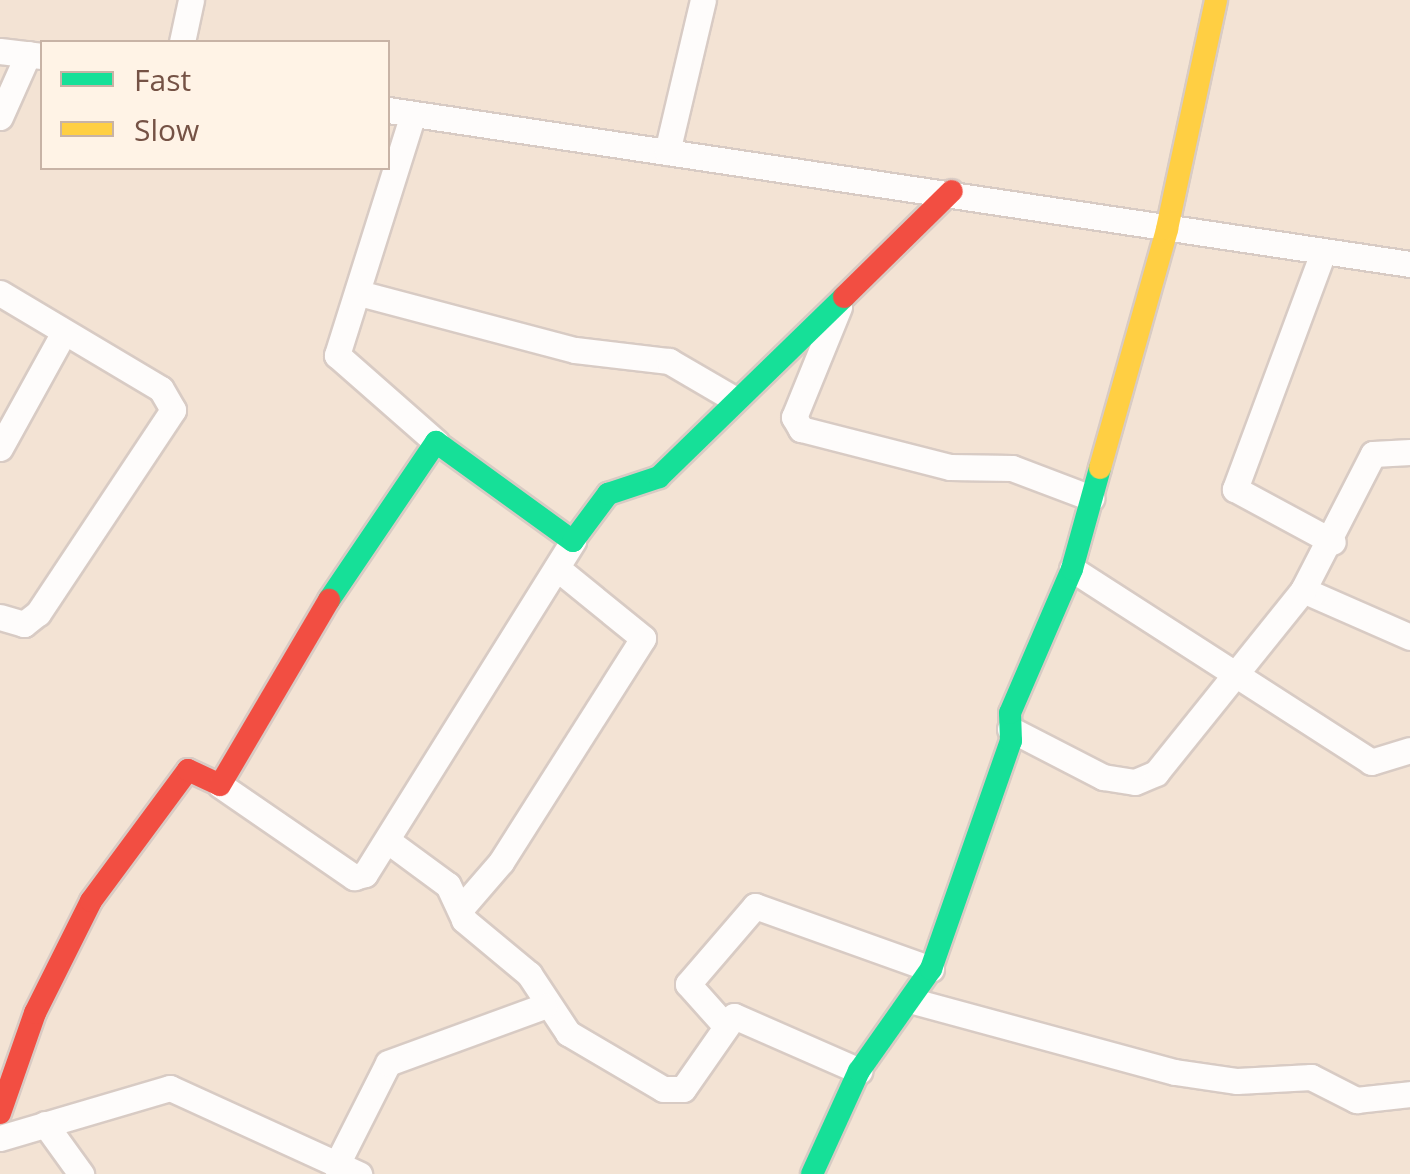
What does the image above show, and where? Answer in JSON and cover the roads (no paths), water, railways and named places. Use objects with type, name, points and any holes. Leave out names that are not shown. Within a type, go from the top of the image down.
[{"type":"street","points":[[182,40],[191,0]]},
{"type":"street","points":[[667,152],[703,0]]},
{"type":"street","points":[[812,1174],[858,1071],[913,1001],[931,969],[1010,729],[1072,569],[1168,229],[1216,0]]},
{"type":"street","points":[[0,51],[35,55],[0,117]]},
{"type":"street","points":[[390,156],[400,112],[952,192],[1322,255],[1410,264]]},
{"type":"street","points":[[387,170],[359,294],[338,360],[436,442],[573,541]]},
{"type":"street","points":[[0,1113],[35,1012],[91,901],[188,770],[220,786],[354,877],[388,841],[573,541],[608,494],[659,476],[734,399],[952,192]]},
{"type":"street","points":[[1322,255],[1235,489],[1333,542]]},
{"type":"street","points":[[0,292],[62,334],[161,388],[173,410],[38,612],[24,624],[0,617]]},
{"type":"street","points":[[359,294],[575,350],[669,361],[734,399]]},
{"type":"street","points":[[842,299],[794,417],[801,430],[914,460],[1012,468],[1091,498]]},
{"type":"street","points":[[0,448],[62,334]]},
{"type":"street","points":[[220,786],[314,622],[436,442]]},
{"type":"street","points":[[1010,729],[1102,777],[1135,782],[1156,773],[1239,680],[1303,590],[1333,542],[1373,454],[1410,452]]},
{"type":"street","points":[[557,568],[643,638],[501,862],[463,906],[464,920],[529,974],[544,1006],[600,1054],[677,1093],[722,1022]]},
{"type":"street","points":[[1072,569],[1372,762],[1410,750]]},
{"type":"street","points":[[1303,590],[1410,638]]},
{"type":"street","points":[[388,841],[463,906]]},
{"type":"street","points":[[722,1022],[688,984],[755,906],[931,969]]},
{"type":"street","points":[[913,1001],[1174,1072],[1237,1081],[1311,1076],[1356,1100],[1410,1094]]},
{"type":"street","points":[[0,1138],[170,1088],[348,1170],[388,1063],[544,1006]]},
{"type":"street","points":[[722,1022],[747,1020],[858,1071]]},
{"type":"street","points":[[45,1124],[81,1174]]}]
